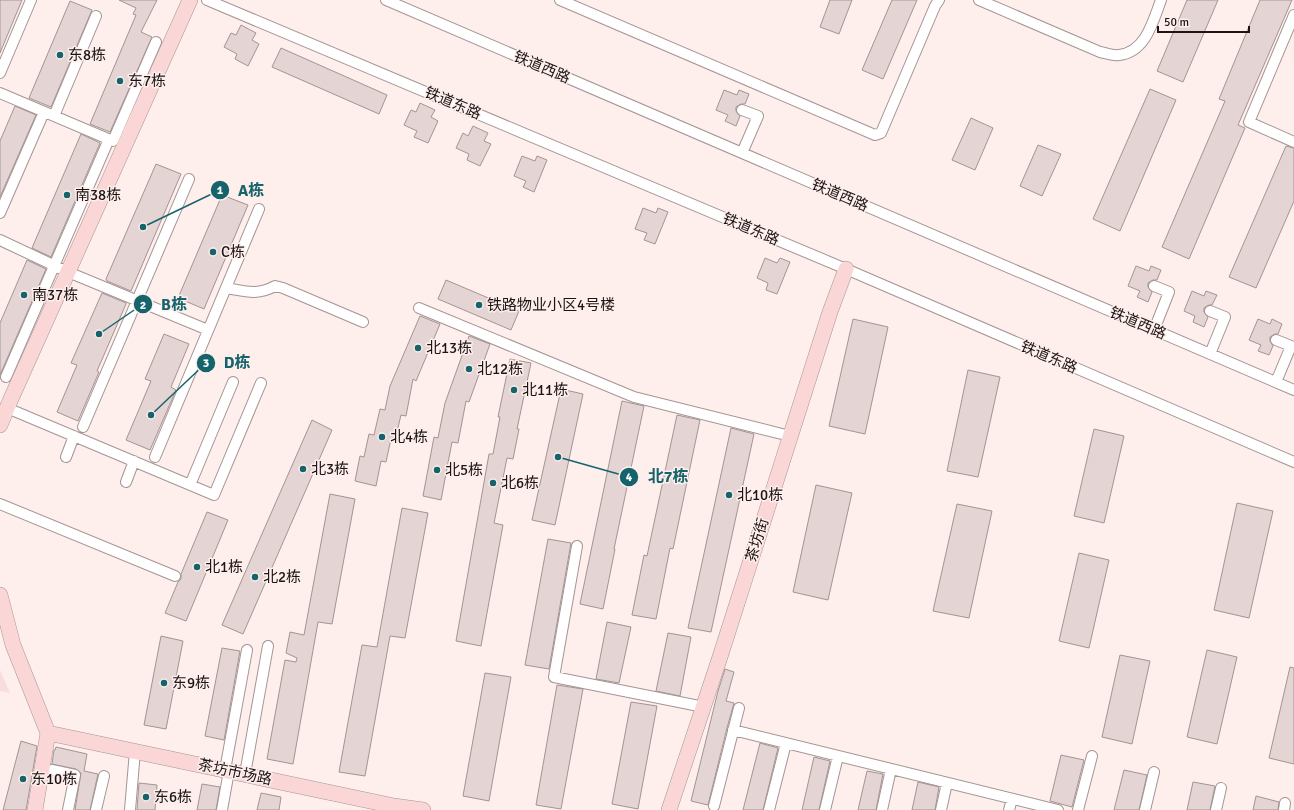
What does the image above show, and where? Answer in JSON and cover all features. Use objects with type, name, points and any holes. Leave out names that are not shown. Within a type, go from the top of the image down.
[{"type":"street","points":[[0,73],[31,0]]},
{"type":"street","points":[[6,377],[61,269],[190,0]]},
{"type":"street","name":"铁道东路","points":[[207,0],[846,269],[1294,462]]},
{"type":"street","name":"铁道西路","points":[[386,0],[1294,390]]},
{"type":"street","points":[[560,0],[875,135],[881,133],[935,6],[939,0]]},
{"type":"street","points":[[979,0],[1100,52],[1118,56],[1136,48],[1143,41],[1161,0]]},
{"type":"street","points":[[0,213],[96,16]]},
{"type":"street","points":[[1294,16],[1249,122],[1294,142]]},
{"type":"street","points":[[0,93],[113,141],[156,42]]},
{"type":"street","points":[[742,110],[758,116],[742,153]]},
{"type":"street","points":[[0,426],[5,402],[61,269],[109,139]]},
{"type":"street","points":[[83,427],[189,179]]},
{"type":"street","points":[[155,457],[259,209]]},
{"type":"street","points":[[0,240],[61,269],[208,330]]},
{"type":"street","name":"茶坊街","points":[[669,810],[704,707],[830,312],[846,269]]},
{"type":"street","points":[[226,288],[257,292],[266,291],[274,286],[283,288],[363,322]]},
{"type":"street","points":[[1154,286],[1170,292],[1154,330]]},
{"type":"street","points":[[419,308],[634,397],[790,436]]},
{"type":"street","points":[[1210,311],[1225,317],[1210,354]]},
{"type":"street","points":[[1276,340],[1291,346],[1276,382]]},
{"type":"street","points":[[190,485],[233,382]]},
{"type":"street","points":[[5,402],[74,436],[214,495],[261,383]]},
{"type":"street","points":[[66,457],[74,436]]},
{"type":"street","points":[[126,482],[134,462]]},
{"type":"street","points":[[0,504],[175,576]]},
{"type":"street","points":[[577,546],[554,677],[704,707]]},
{"type":"street","points":[[0,596],[13,644],[48,732],[34,810]]},
{"type":"street","points":[[245,774],[268,646]]},
{"type":"street","points":[[222,810],[227,770],[247,650]]},
{"type":"street","points":[[714,806],[739,708]]},
{"type":"street","points":[[734,730],[1058,810]]},
{"type":"street","name":"茶坊市场路","points":[[48,732],[394,806],[423,810]]},
{"type":"street","points":[[769,810],[786,743]]},
{"type":"street","points":[[130,810],[135,751]]},
{"type":"street","points":[[825,810],[838,756]]},
{"type":"street","points":[[1078,810],[1092,756]]},
{"type":"street","points":[[882,810],[891,769]]},
{"type":"street","points":[[52,770],[75,775],[68,810]]},
{"type":"street","points":[[1145,810],[1154,772]]},
{"type":"street","points":[[96,810],[104,776]]},
{"type":"street","points":[[940,810],[947,783]]},
{"type":"street","points":[[1216,810],[1221,788]]},
{"type":"street","points":[[1009,810],[1012,799]]},
{"type":"shaded area","points":[[0,670],[10,693],[0,691]]},
{"type":"building","points":[[0,0],[22,0],[0,53]]},
{"type":"building","name":"东7栋","points":[[119,0],[157,0],[141,32],[152,37],[110,132],[90,124],[136,15],[133,14],[136,8]]},
{"type":"building","points":[[830,0],[852,0],[839,34],[820,27]]},
{"type":"building","points":[[892,0],[917,0],[883,79],[862,70]]},
{"type":"building","points":[[1187,0],[1218,0],[1183,82],[1157,71]]},
{"type":"building","points":[[1260,0],[1292,0],[1238,125],[1245,128],[1189,259],[1162,247],[1225,101],[1219,99]]},
{"type":"building","name":"东8栋","points":[[70,1],[92,10],[51,107],[29,98]]},
{"type":"building","points":[[241,25],[256,33],[252,40],[259,44],[248,66],[235,59],[237,54],[224,47],[231,33],[236,35]]},
{"type":"building","points":[[281,48],[387,95],[379,114],[272,67]]},
{"type":"building","points":[[1150,89],[1176,100],[1120,231],[1093,219]]},
{"type":"building","points":[[724,90],[737,95],[739,90],[749,94],[745,104],[741,104],[736,107],[736,111],[740,116],[736,126],[725,121],[728,115],[716,110]]},
{"type":"building","points":[[420,103],[435,110],[431,117],[438,121],[428,143],[414,137],[417,131],[404,125],[411,110],[416,112]]},
{"type":"building","points":[[15,106],[36,115],[0,197],[0,141]]},
{"type":"building","points":[[971,118],[993,128],[975,170],[952,160]]},
{"type":"building","points":[[473,126],[488,133],[484,141],[491,144],[480,166],[467,160],[469,154],[456,148],[463,133],[468,136]]},
{"type":"building","name":"南38栋","points":[[81,134],[100,143],[51,257],[32,248]]},
{"type":"building","points":[[1038,145],[1061,154],[1042,196],[1020,186]]},
{"type":"building","points":[[1286,146],[1294,148],[1294,201],[1256,288],[1229,277]]},
{"type":"building","points":[[522,156],[535,161],[537,156],[547,160],[534,192],[523,187],[526,181],[514,176]]},
{"type":"building","points":[[156,164],[181,174],[131,291],[107,281],[106,279]]},
{"type":"building","name":"C栋","points":[[222,195],[248,205],[204,309],[178,298]]},
{"type":"building","points":[[643,208],[656,213],[658,208],[668,212],[655,244],[644,240],[647,233],[635,229]]},
{"type":"building","points":[[765,258],[777,263],[780,258],[790,262],[777,294],[766,290],[768,283],[757,278]]},
{"type":"building","name":"南37栋","points":[[27,260],[46,269],[0,375],[0,323]]},
{"type":"building","points":[[1136,266],[1149,271],[1151,266],[1161,270],[1157,280],[1153,280],[1148,283],[1148,287],[1152,292],[1148,302],[1137,297],[1140,291],[1128,286]]},
{"type":"building","name":"铁路物业小区4号楼","points":[[446,280],[519,311],[511,330],[438,299]]},
{"type":"building","points":[[1192,291],[1204,296],[1206,291],[1217,295],[1212,305],[1204,308],[1204,312],[1208,317],[1204,327],[1193,322],[1195,316],[1184,311]]},
{"type":"building","points":[[102,293],[126,304],[97,371],[99,372],[78,421],[57,412],[77,365],[71,363]]},
{"type":"building","points":[[420,316],[440,324],[416,381],[413,379],[406,416],[401,415],[395,440],[391,439],[386,462],[381,461],[376,486],[355,481],[360,456],[364,457],[369,434],[374,435],[380,409],[385,410],[390,386]]},
{"type":"building","points":[[853,319],[888,327],[865,434],[829,426]]},
{"type":"building","points":[[1258,319],[1270,324],[1272,319],[1282,324],[1278,334],[1270,337],[1270,341],[1273,346],[1269,355],[1258,351],[1261,345],[1249,340]]},
{"type":"building","points":[[164,334],[189,344],[171,387],[176,390],[150,450],[126,440],[151,381],[145,379]]},
{"type":"building","points":[[469,336],[490,344],[469,402],[466,401],[458,443],[452,442],[441,500],[423,496],[434,437],[438,438],[445,403]]},
{"type":"building","points":[[510,359],[531,363],[517,429],[519,429],[513,459],[507,458],[494,523],[503,525],[481,646],[456,641],[489,454],[493,454],[500,417],[498,417]]},
{"type":"building","points":[[968,370],[1000,377],[978,477],[947,471]]},
{"type":"building","points":[[561,389],[583,394],[555,525],[532,520]]},
{"type":"building","points":[[622,401],[644,406],[603,609],[580,604]]},
{"type":"building","points":[[677,415],[700,420],[673,549],[670,548],[656,619],[632,615],[644,555],[647,556]]},
{"type":"building","points":[[312,420],[332,430],[243,634],[222,625]]},
{"type":"building","name":"北10栋","points":[[731,428],[754,434],[711,632],[688,628]]},
{"type":"building","points":[[1094,429],[1124,436],[1104,523],[1074,516]]},
{"type":"building","points":[[816,485],[852,493],[828,600],[793,592]]},
{"type":"building","points":[[330,494],[355,499],[332,624],[318,622],[293,764],[267,759],[285,660],[296,662],[297,658],[286,653],[290,632],[304,635]]},
{"type":"building","points":[[1237,503],[1273,511],[1249,618],[1214,610]]},
{"type":"building","points":[[957,504],[992,511],[969,618],[933,611]]},
{"type":"building","points":[[402,508],[428,513],[405,638],[390,636],[365,776],[339,772],[362,645],[377,647]]},
{"type":"building","name":"北1栋","points":[[207,512],[228,520],[186,621],[165,613],[178,582],[181,579],[181,574]]},
{"type":"building","points":[[548,539],[571,543],[549,669],[525,665]]},
{"type":"building","points":[[1079,553],[1109,560],[1089,648],[1059,641]]},
{"type":"building","points":[[607,622],[631,627],[619,683],[596,679]]},
{"type":"building","points":[[668,633],[691,637],[680,696],[656,691]]},
{"type":"building","name":"东9栋","points":[[161,636],[183,641],[166,729],[144,725]]},
{"type":"building","points":[[222,648],[240,651],[224,740],[205,736]]},
{"type":"building","points":[[1207,650],[1237,657],[1217,744],[1187,737]]},
{"type":"building","points":[[1120,655],[1150,661],[1132,744],[1102,737]]},
{"type":"building","points":[[1290,667],[1294,668],[1294,764],[1269,758]]},
{"type":"building","points":[[725,669],[734,672],[726,701],[734,703],[708,805],[691,801],[718,691]]},
{"type":"building","points":[[485,673],[511,677],[489,801],[463,796]]},
{"type":"building","points":[[557,685],[583,689],[561,809],[536,805]]},
{"type":"building","points":[[631,702],[657,706],[638,809],[612,804]]},
{"type":"building","name":"东10栋","points":[[21,741],[37,746],[26,810],[3,810]]},
{"type":"building","points":[[760,743],[778,748],[763,810],[743,810]]},
{"type":"building","points":[[56,747],[87,754],[84,771],[98,774],[90,810],[75,810],[81,773],[76,769],[52,764],[54,750]]},
{"type":"building","points":[[1061,755],[1084,760],[1072,807],[1050,801]]},
{"type":"building","points":[[814,757],[830,761],[819,810],[802,810]]},
{"type":"building","points":[[1124,770],[1147,775],[1139,810],[1114,810]]},
{"type":"building","points":[[867,771],[883,774],[876,810],[858,810]]},
{"type":"building","points":[[918,782],[939,787],[935,810],[912,810]]},
{"type":"building","points":[[1193,782],[1215,786],[1210,810],[1187,810]]},
{"type":"building","name":"东6栋","points":[[139,783],[157,785],[155,810],[137,810]]},
{"type":"building","points":[[202,784],[220,787],[216,810],[197,810]]},
{"type":"building","points":[[261,793],[281,797],[279,810],[257,810]]},
{"type":"building","points":[[1256,796],[1279,802],[1278,810],[1253,810]]},
{"type":"place","name":"东8栋","points":[[60,55]]},
{"type":"place","name":"东7栋","points":[[120,81]]},
{"type":"place","name":"南38栋","points":[[67,195]]},
{"type":"place","name":"A栋","points":[[143,227]]},
{"type":"place","name":"C栋","points":[[213,252]]},
{"type":"place","name":"南37栋","points":[[24,295]]},
{"type":"place","name":"铁路物业小区4号楼","points":[[479,305]]},
{"type":"place","name":"B栋","points":[[99,334]]},
{"type":"place","name":"北13栋","points":[[418,348]]},
{"type":"place","name":"北12栋","points":[[469,369]]},
{"type":"place","name":"北11栋","points":[[514,390]]},
{"type":"place","name":"D栋","points":[[151,415]]},
{"type":"place","name":"北4栋","points":[[382,437]]},
{"type":"place","name":"北7栋","points":[[558,457]]},
{"type":"place","name":"北3栋","points":[[303,469]]},
{"type":"place","name":"北5栋","points":[[437,470]]},
{"type":"place","name":"北6栋","points":[[493,483]]},
{"type":"place","name":"北10栋","points":[[729,495]]},
{"type":"place","name":"北1栋","points":[[197,567]]},
{"type":"place","name":"北2栋","points":[[255,577]]},
{"type":"place","name":"东9栋","points":[[164,683]]},
{"type":"place","name":"东10栋","points":[[23,779]]},
{"type":"place","name":"东6栋","points":[[146,797]]}]
